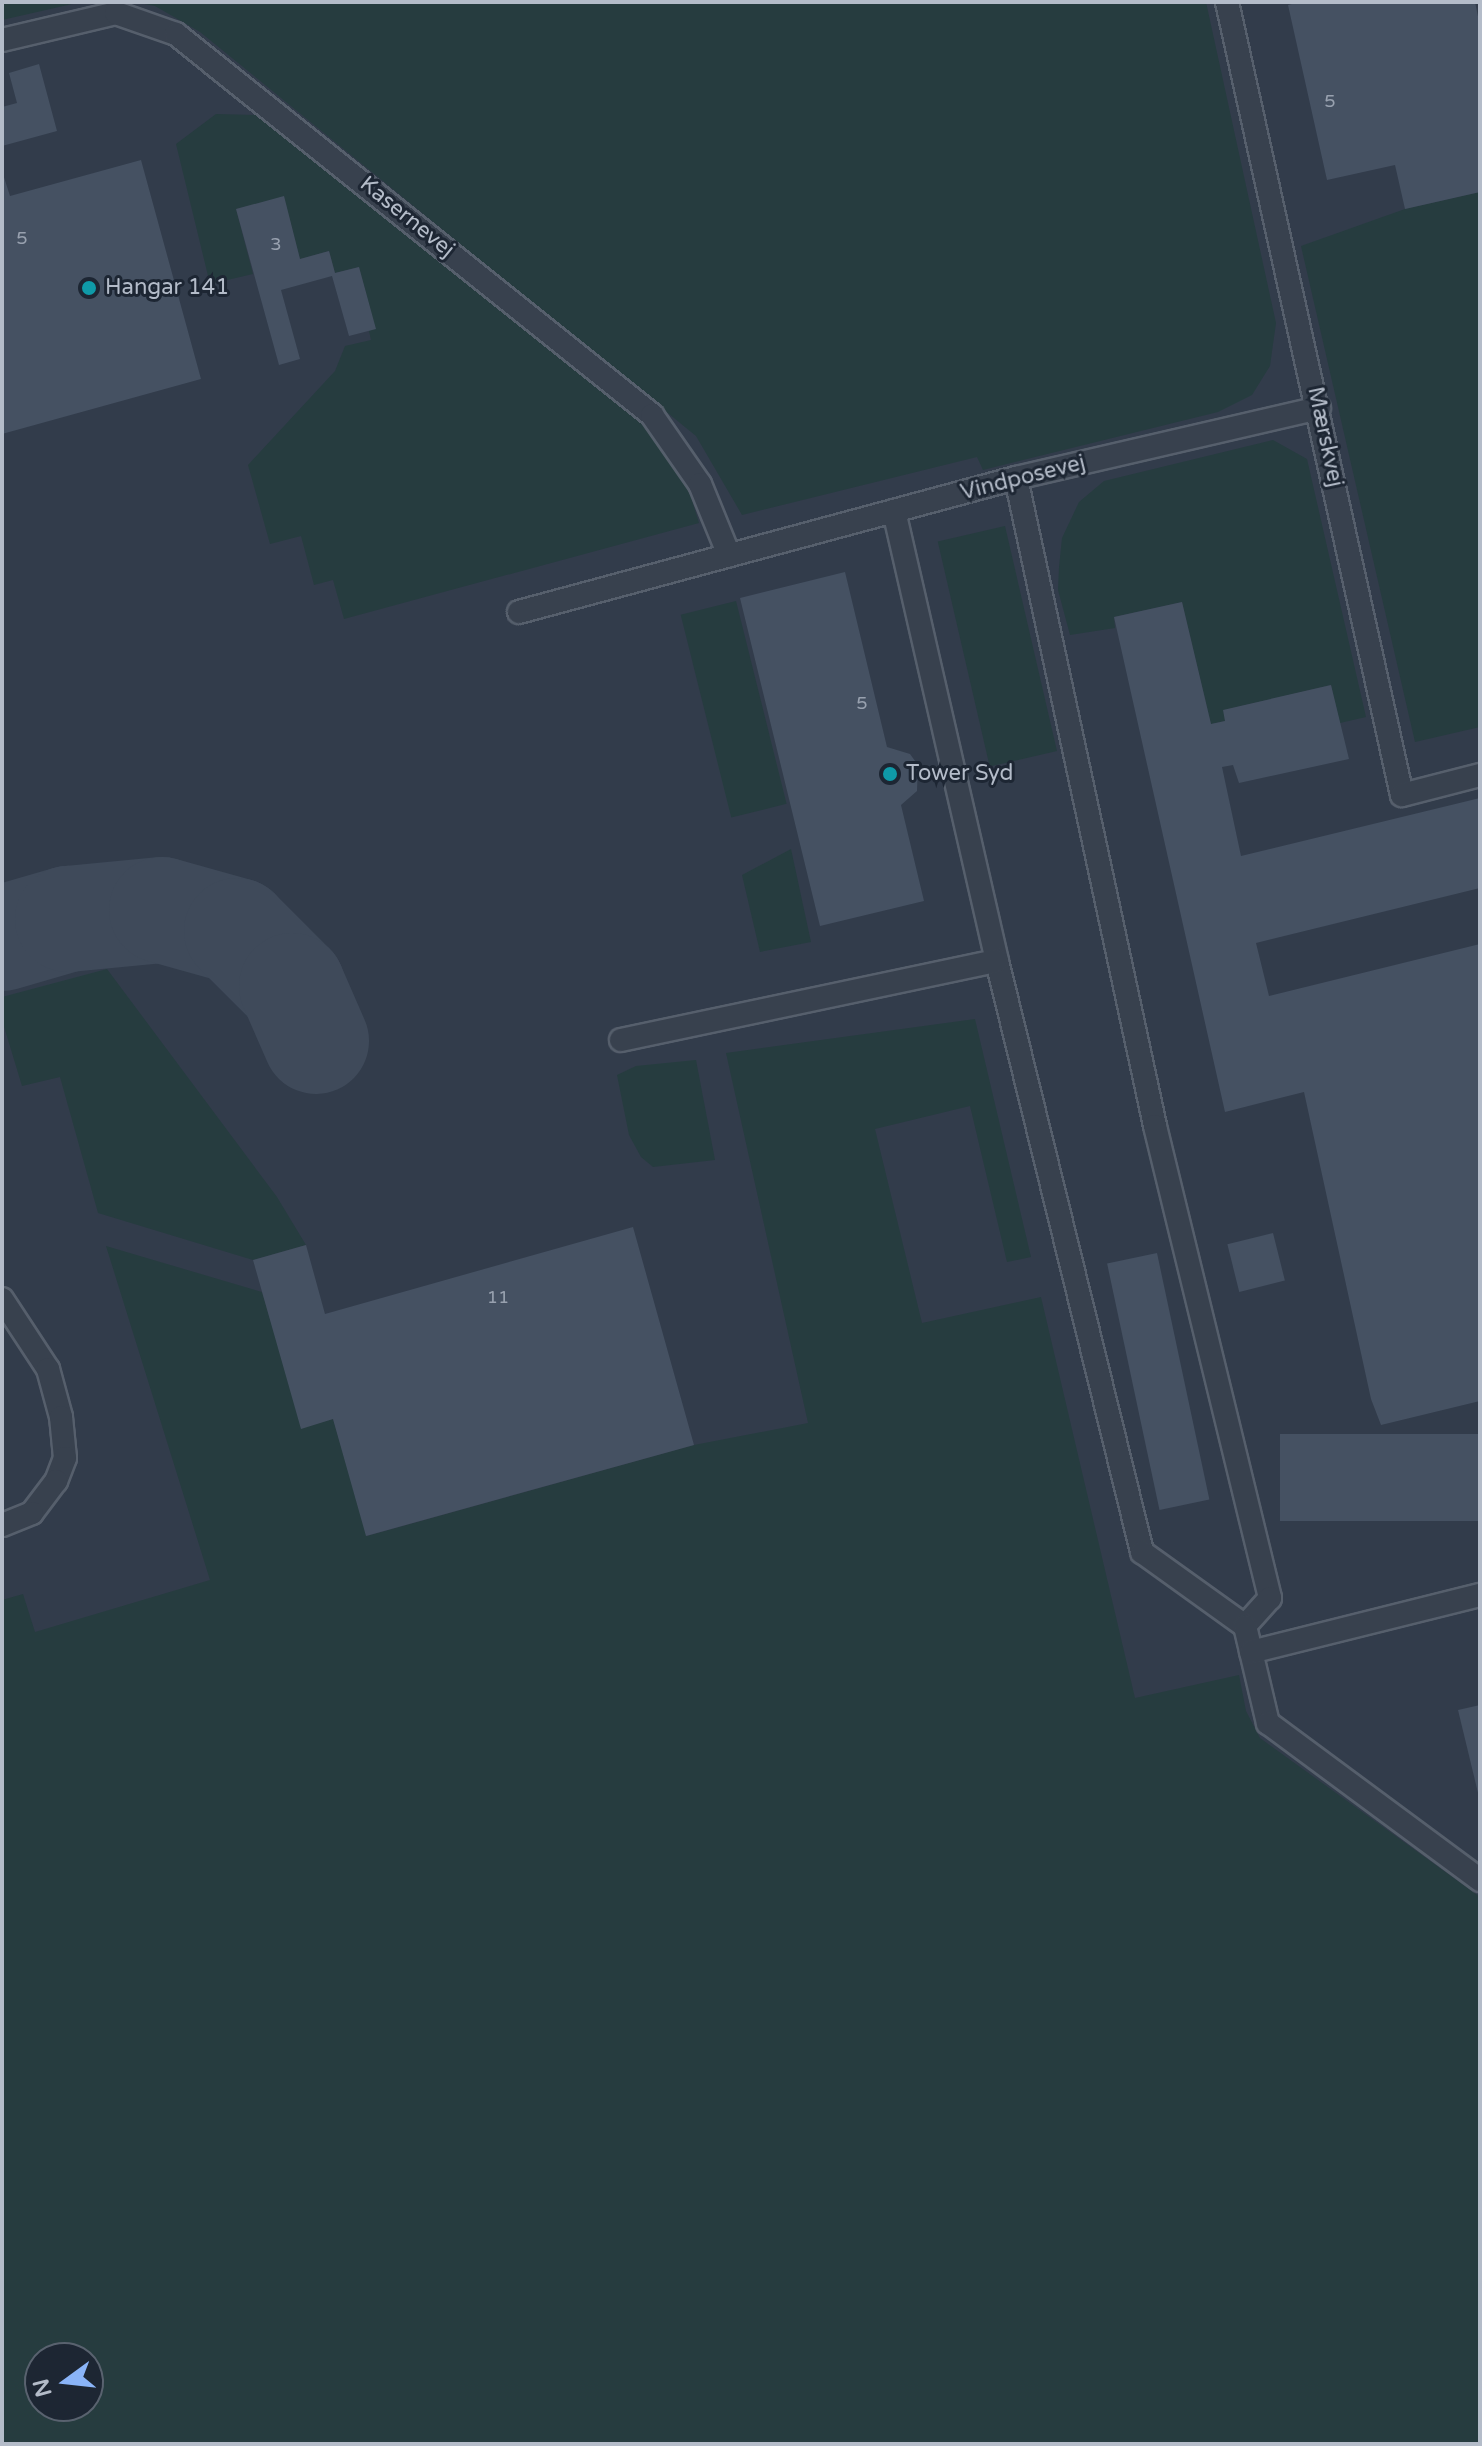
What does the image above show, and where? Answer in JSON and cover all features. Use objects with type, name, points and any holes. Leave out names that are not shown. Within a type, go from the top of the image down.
[{"type":"lane","name":"Mærskvej","points":[[1227,2],[1402,795],[1480,775]]},
{"type":"lane","name":"Kasernevej","points":[[2,40],[116,13],[176,34],[652,415],[700,484],[729,555]]},
{"type":"lane","name":"Vindposevej","points":[[519,612],[1016,478],[1319,408]]},
{"type":"lane","points":[[1016,478],[1155,1126],[1270,1598],[1245,1626]]},
{"type":"lane","points":[[894,511],[997,961],[1142,1552],[1245,1626],[1268,1723],[1480,1880]]},
{"type":"lane","points":[[621,1040],[997,961]]},
{"type":"lane","points":[[2,1299],[48,1369],[61,1417],[65,1458],[56,1481],[32,1513],[2,1525]]},
{"type":"lane","points":[[1251,1652],[1480,1595]]},
{"type":"shaded area","points":[[2,2],[1480,2],[1480,2444],[2,2444]]},
{"type":"green space","points":[[2,2],[81,2],[2,20]]},
{"type":"green space","points":[[134,2],[1206,2],[1276,323],[1270,366],[1252,395],[1218,412],[983,470],[977,457],[742,515],[696,436],[200,32],[155,6]]},
{"type":"green space","points":[[216,114],[256,115],[642,423],[689,490],[699,523],[344,619],[333,580],[314,585],[301,536],[270,544],[248,465],[335,371],[345,346],[371,340],[369,331],[375,328],[359,267],[335,273],[329,251],[300,259],[284,197],[236,209],[253,274],[210,284],[176,144]]},
{"type":"green space","points":[[1480,192],[1480,727],[1415,742],[1301,246],[1405,209]]},
{"type":"green space","points":[[1273,440],[1307,459],[1366,717],[1340,723],[1331,685],[1224,710],[1225,721],[1211,724],[1182,602],[1114,617],[1115,628],[1070,635],[1058,590],[1059,567],[1062,538],[1079,502],[1104,481]]},
{"type":"green space","points":[[1005,526],[1057,751],[990,767],[938,542]]},
{"type":"green space","points":[[736,601],[787,804],[731,818],[681,615]]},
{"type":"green space","points":[[791,849],[811,942],[760,952],[742,875]]},
{"type":"green space","points":[[107,969],[277,1197],[306,1245],[253,1260],[98,1213],[60,1077],[22,1086],[2,1020],[2,997]]},
{"type":"green space","points":[[975,1019],[1031,1257],[1007,1262],[970,1106],[875,1129],[922,1323],[1041,1297],[1135,1698],[1239,1675],[1246,1711],[1260,1738],[1480,1897],[1480,2444],[2,2444],[2,1600],[23,1594],[35,1632],[210,1580],[106,1246],[262,1292],[302,1428],[333,1419],[367,1536],[694,1445],[808,1423],[726,1053]]},
{"type":"green space","points":[[696,1060],[715,1160],[653,1167],[641,1157],[629,1135],[617,1075],[636,1066]]},
{"type":"building","points":[[1299,2],[1475,2],[1480,26],[1480,192],[1405,209],[1395,165],[1327,180],[1288,5]]},
{"type":"building","points":[[39,64],[57,131],[2,146],[2,107],[17,103],[9,73]]},
{"type":"building","name":"Hangar 141","points":[[141,160],[201,379],[2,434],[2,171],[10,196]]},
{"type":"building","points":[[284,196],[300,259],[329,251],[335,273],[359,267],[376,329],[349,336],[332,276],[281,290],[300,359],[279,365],[236,209]]},
{"type":"building","points":[[845,572],[887,747],[910,754],[918,765],[917,791],[901,805],[924,901],[820,926],[740,598]]},
{"type":"building","points":[[1182,602],[1211,724],[1225,721],[1223,710],[1331,685],[1349,759],[1239,783],[1233,765],[1222,767],[1241,856],[1480,798],[1480,888],[1256,943],[1269,996],[1480,944],[1480,1401],[1381,1425],[1371,1399],[1304,1092],[1225,1112],[1114,617]]},
{"type":"building","points":[[633,1227],[694,1445],[366,1536],[333,1419],[301,1429],[253,1260],[306,1245],[325,1314]]},
{"type":"building","points":[[1273,1233],[1285,1281],[1239,1292],[1227,1244]]},
{"type":"building","points":[[1157,1253],[1209,1499],[1160,1510],[1107,1264]]},
{"type":"building","points":[[1280,1434],[1480,1434],[1480,1521],[1280,1521]]},
{"type":"building","points":[[1480,1705],[1480,1797],[1479,1797],[1458,1710]]},
{"type":"taxiway","points":[[2,938],[68,919],[162,910],[237,931],[292,986],[316,1041]]},
{"type":"place","name":"Hangar 141","points":[[89,288]]},
{"type":"place","name":"Tower Syd","points":[[890,774]]}]
